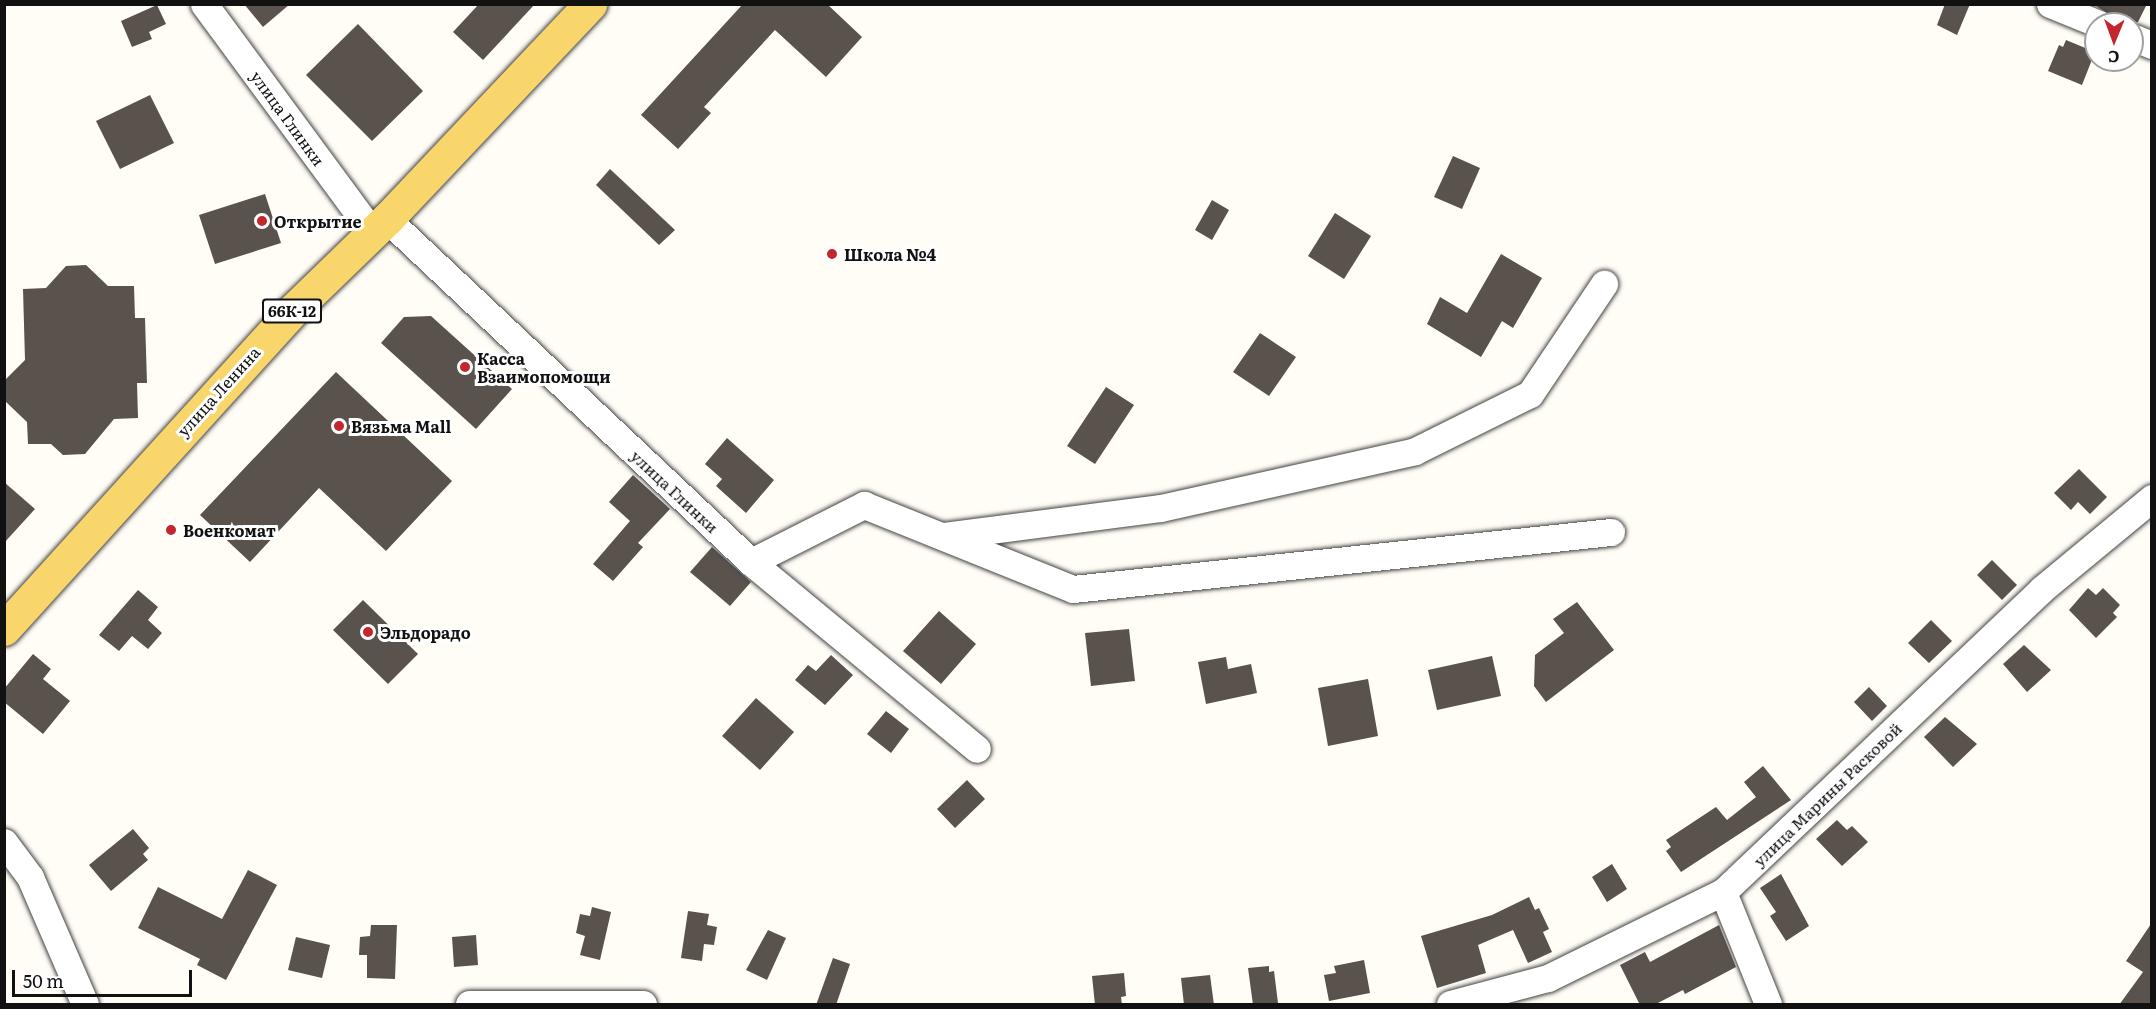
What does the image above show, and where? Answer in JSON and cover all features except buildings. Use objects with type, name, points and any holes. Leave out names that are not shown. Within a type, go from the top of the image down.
[{"type":"main road","name":"улица Ленина","points":[[4,629],[240,367],[590,4]]},
{"type":"street","name":"улица Глинки","points":[[204,4],[379,225],[751,561],[977,748]]},
{"type":"street","points":[[2050,4],[2084,18]]},
{"type":"street","points":[[943,536],[1161,508],[1416,451],[1530,394],[1604,284]]},
{"type":"street","name":"улица Марины Расковой","points":[[1450,1005],[1548,978],[1723,892],[2042,589],[2151,498]]},
{"type":"street","points":[[751,561],[864,505],[1073,589],[1611,532]]},
{"type":"street","points":[[4,842],[30,877],[85,1005]]},
{"type":"street","points":[[1723,892],[1768,1005]]},
{"type":"street","points":[[469,1005],[643,1005]]},
{"type":"place","name":"Открытие","points":[[262,221]]},
{"type":"place","name":"Школа №4","points":[[832,254]]},
{"type":"place","name":"Касса Взаимопомощи","points":[[465,367]]},
{"type":"place","name":"Вязьма Mall","points":[[339,426]]},
{"type":"place","name":"Военкомат","points":[[171,530]]},
{"type":"place","name":"Эльдорадо","points":[[368,632]]}]
